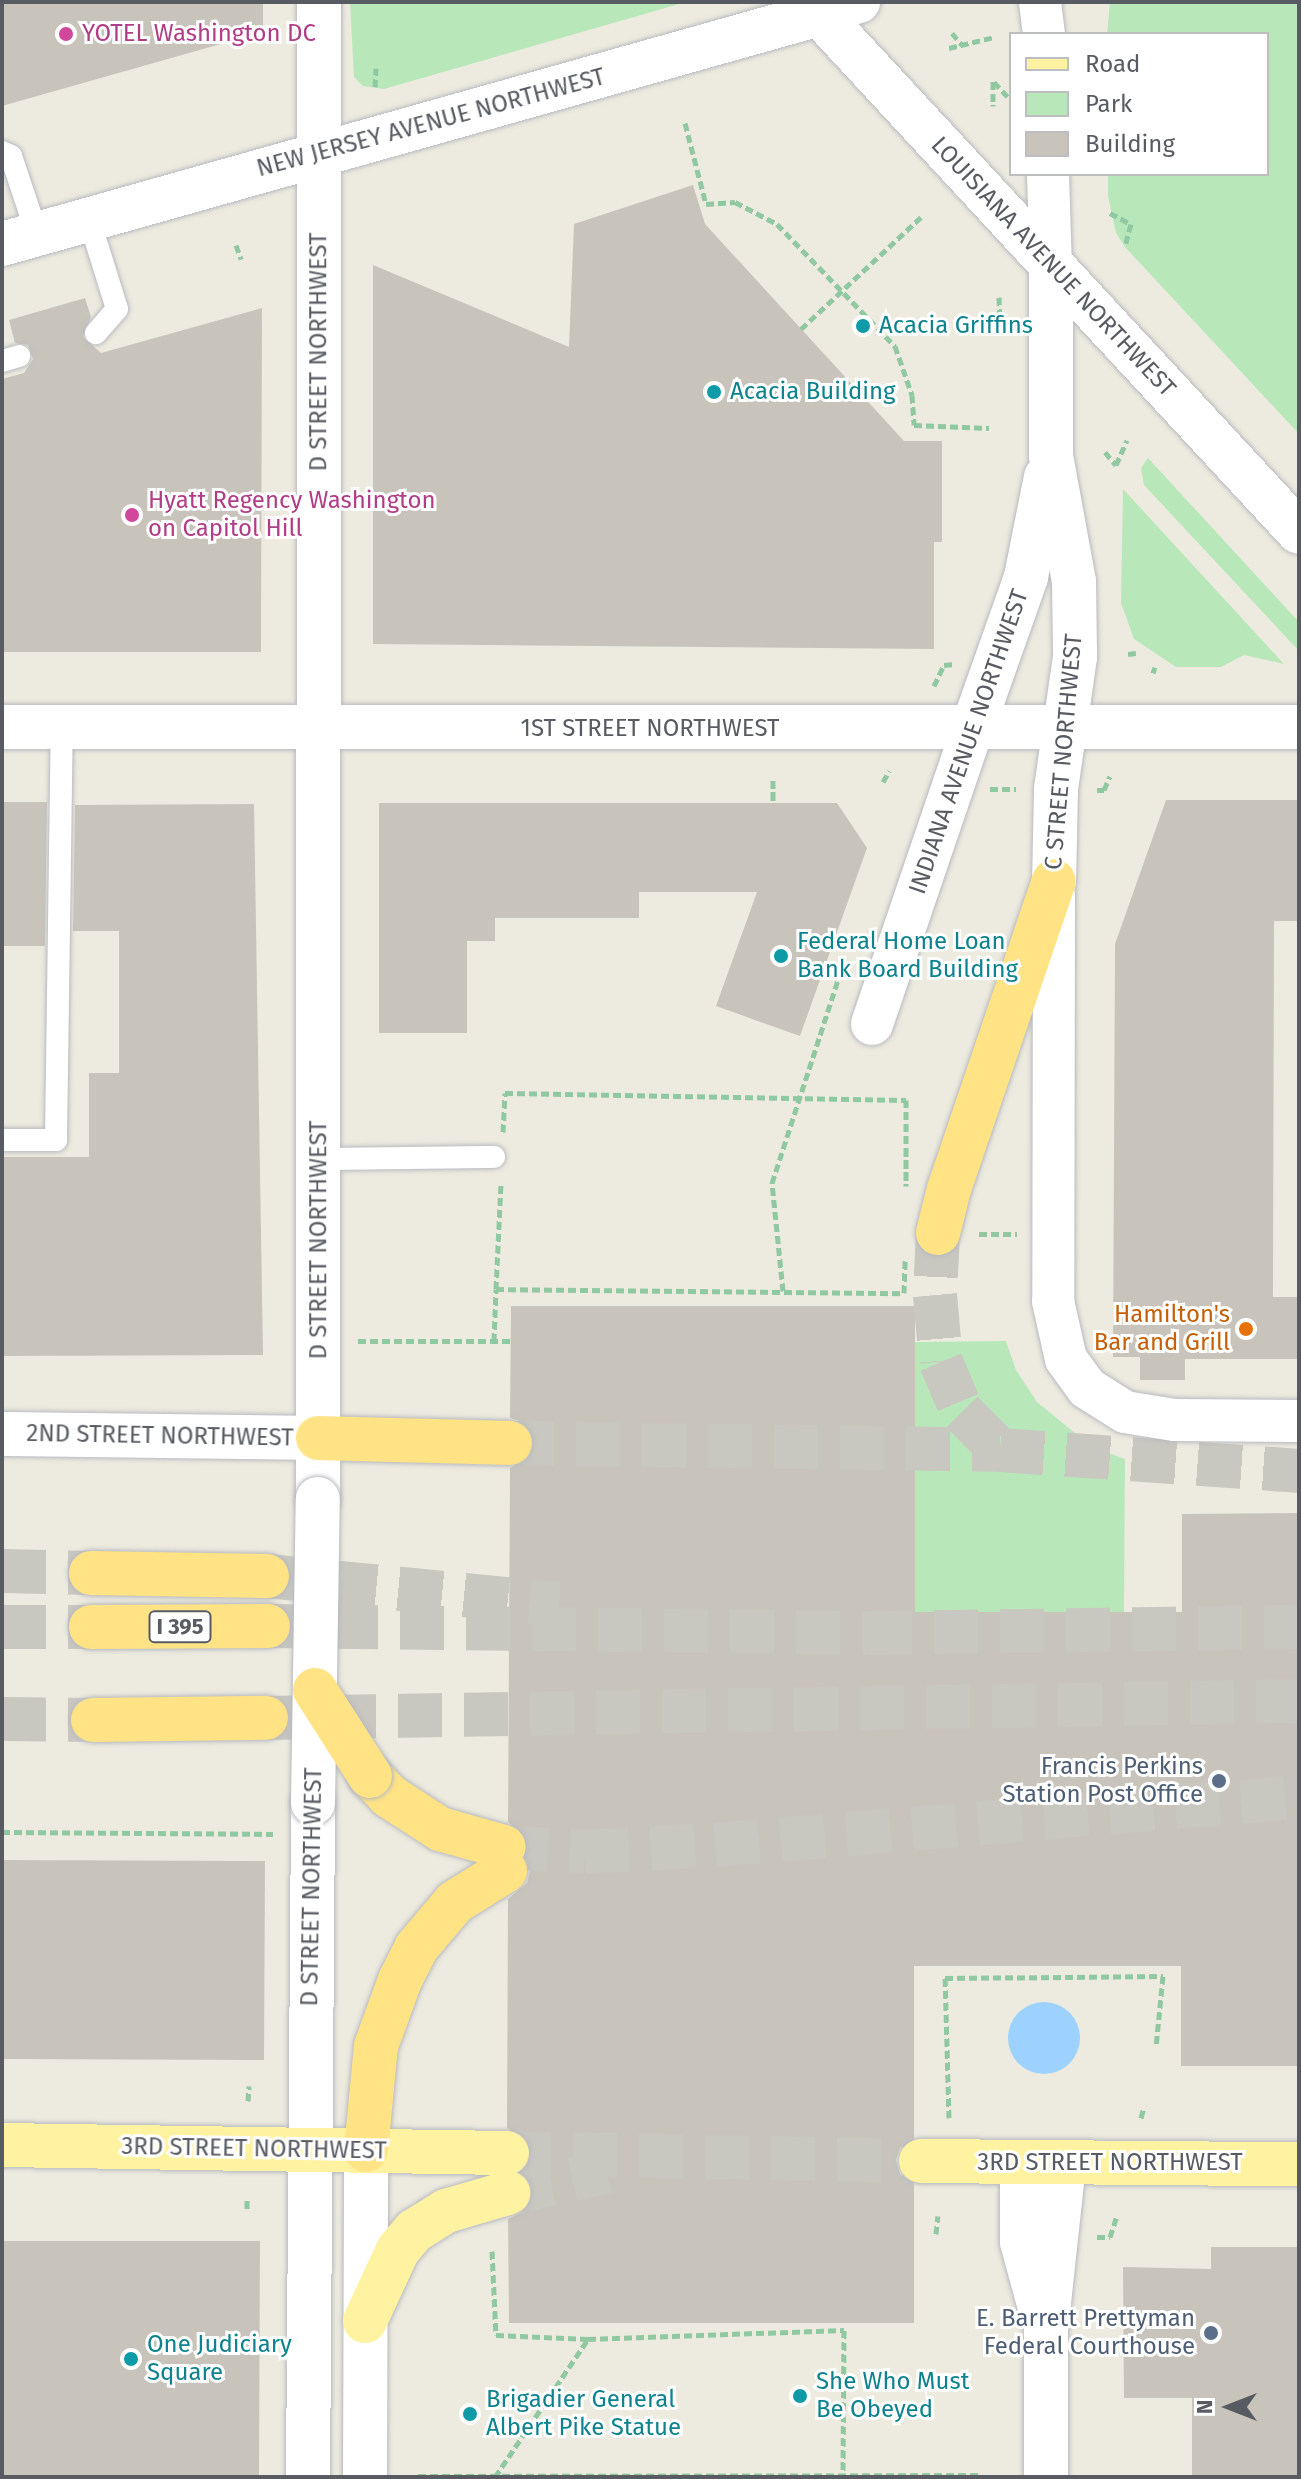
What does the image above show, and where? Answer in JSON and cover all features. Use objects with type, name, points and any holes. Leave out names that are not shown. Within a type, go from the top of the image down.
[{"type":"highway","points":[[936,1238],[949,1189],[1054,881]]},
{"type":"highway","points":[[318,1438],[510,1443]]},
{"type":"highway","points":[[91,1573],[267,1576]]},
{"type":"highway","name":"I 395","points":[[91,1627],[268,1626]]},
{"type":"highway","points":[[315,1690],[370,1776],[389,1796],[440,1829],[504,1859],[455,1902],[416,1948],[400,1980],[376,2046],[366,2150]]},
{"type":"highway","points":[[93,1720],[266,1718]]},
{"type":"main road","name":"3RD STREET NORTHWEST","points":[[2,2145],[366,2150],[507,2173],[414,2231],[398,2250],[365,2321]]},
{"type":"main road","name":"3RD STREET NORTHWEST","points":[[921,2161],[1043,2165],[1299,2164]]},
{"type":"street","name":"D STREET NORTHWEST","points":[[308,2477],[308,2149],[318,1499],[319,2]]},
{"type":"street","points":[[1040,2],[1044,32]]},
{"type":"street","name":"NEW JERSEY AVENUE NORTHWEST","points":[[19,239],[829,6]]},
{"type":"street","name":"LOUISIANA AVENUE NORTHWEST","points":[[829,6],[1051,268],[1299,532]]},
{"type":"street","name":"C STREET NORTHWEST","points":[[1048,176],[1051,456],[1074,581],[1075,657],[1056,789],[1053,1301],[1060,1343],[1077,1376],[1106,1402],[1149,1418],[1299,1421]]},
{"type":"street","name":"INDIANA AVENUE NORTHWEST","points":[[872,1024],[1026,577],[1051,456]]},
{"type":"street","name":"1ST STREET NORTHWEST","points":[[2,727],[320,730],[1299,727]]},
{"type":"street","name":"2ND STREET NORTHWEST","points":[[2,1434],[318,1438]]},
{"type":"street","points":[[365,2477],[366,2150]]},
{"type":"street","points":[[1043,2165],[1046,2477]]},
{"type":"lane","points":[[2,152],[11,156],[19,239]]},
{"type":"lane","points":[[89,219],[117,309],[96,333]]},
{"type":"lane","points":[[2,1140],[56,1140],[62,727]]},
{"type":"lane","points":[[319,1159],[500,1155]]},
{"type":"path","points":[[952,33],[962,45]]},
{"type":"path","points":[[949,48],[994,37]]},
{"type":"path","points":[[375,87],[376,68]]},
{"type":"path","points":[[993,106],[993,81],[1009,98]]},
{"type":"path","points":[[685,123],[706,204],[735,202],[754,209],[798,242],[895,346],[912,395],[914,425],[989,428]]},
{"type":"path","points":[[1110,213],[1131,224],[1125,247]]},
{"type":"path","points":[[801,329],[921,217]]},
{"type":"path","points":[[236,245],[241,259]]},
{"type":"path","points":[[999,297],[1000,320],[1014,338]]},
{"type":"path","points":[[1105,452],[1116,465],[1127,440]]},
{"type":"path","points":[[1128,654],[1136,653]]},
{"type":"path","points":[[930,694],[944,665]]},
{"type":"path","points":[[883,782],[889,771]]},
{"type":"path","points":[[1092,789],[1104,790],[1110,776]]},
{"type":"path","points":[[773,780],[773,803]]},
{"type":"path","points":[[985,789],[1029,789]]},
{"type":"path","points":[[783,1291],[772,1183],[840,974]]},
{"type":"path","points":[[494,1341],[505,1093],[906,1100],[906,1189]]},
{"type":"path","points":[[496,1289],[904,1293],[936,1238],[1022,1234]]},
{"type":"path","points":[[358,1341],[511,1341]]},
{"type":"path","points":[[2,1832],[273,1834]]},
{"type":"path","points":[[949,2118],[945,1978],[1163,1976],[1156,2047]]},
{"type":"path","points":[[248,2101],[249,2086]]},
{"type":"path","points":[[1141,2118],[1144,2107]]},
{"type":"path","points":[[247,2197],[247,2209]]},
{"type":"path","points":[[936,2234],[938,2216]]},
{"type":"path","points":[[1096,2237],[1110,2237],[1117,2216]]},
{"type":"path","points":[[492,2251],[496,2335],[588,2339],[844,2330],[843,2475]]},
{"type":"path","points":[[496,2476],[588,2339]]},
{"type":"path","points":[[418,2476],[981,2475]]},
{"type":"green space","points":[[350,2],[686,2],[384,89],[363,86],[354,77]]},
{"type":"green space","points":[[1110,2],[1299,2],[1299,434],[1125,247],[1116,233],[1108,196],[1108,176],[1269,176],[1269,32],[1107,32]]},
{"type":"green space","points":[[1148,458],[1299,622],[1299,651],[1144,485],[1141,468]]},
{"type":"green space","points":[[1123,489],[1284,664],[1244,655],[1221,667],[1176,667],[1134,639],[1121,603]]},
{"type":"green space","points":[[1006,1341],[1016,1370],[1037,1402],[1092,1447],[1125,1459],[1124,1612],[915,1612],[915,1342]]},
{"type":"water","points":[[1044,2002],[1064,2008],[1074,2018],[1080,2038],[1074,2058],[1064,2068],[1044,2074],[1024,2068],[1014,2058],[1008,2038],[1014,2018],[1024,2008]]},
{"type":"building","name":"YOTEL Washington DC","points":[[2,2],[263,2],[263,32],[2,106]]},
{"type":"building","name":"Acacia Building","points":[[693,185],[705,224],[904,441],[942,441],[942,542],[934,542],[934,649],[373,644],[373,265],[569,347],[574,224]]},
{"type":"building","name":"Hyatt Regency Washington on Capitol Hill","points":[[85,298],[91,317],[83,337],[101,353],[262,308],[261,652],[2,652],[2,379],[24,373],[33,359],[28,345],[15,343],[9,320]]},
{"type":"building","points":[[1166,800],[1299,800],[1299,921],[1274,921],[1273,1297],[1299,1297],[1299,1359],[1185,1359],[1185,1380],[1140,1380],[1140,1357],[1113,1357],[1115,944]]},
{"type":"building","points":[[2,802],[47,802],[45,946],[2,946]]},
{"type":"building","points":[[379,803],[837,803],[867,848],[800,1036],[716,1006],[757,892],[639,892],[639,918],[495,918],[495,941],[467,941],[467,1033],[379,1033]]},
{"type":"building","points":[[254,804],[263,1355],[2,1356],[2,1157],[89,1157],[89,1073],[119,1073],[119,931],[73,931],[75,805]]},
{"type":"building","points":[[511,1306],[915,1306],[915,1612],[1182,1612],[1182,1514],[1299,1513],[1299,2066],[1181,2066],[1181,1966],[914,1966],[914,2138],[900,2148],[896,2160],[900,2174],[914,2184],[914,2323],[509,2323],[508,2219],[525,2211],[532,2198],[532,2185],[521,2173],[532,2154],[529,2142],[507,2128],[508,1899],[527,1883],[530,1871],[528,1840],[508,1822],[510,1468],[531,1457],[535,1443],[524,1422],[510,1418]]},
{"type":"building","points":[[2,1860],[265,1861],[264,2060],[2,2059]]},
{"type":"building","name":"One Judiciary Square","points":[[2,2241],[260,2241],[259,2477],[2,2477]]},
{"type":"building","name":"E. Barrett Prettyman Federal Courthouse","points":[[1211,2247],[1299,2247],[1299,2477],[1192,2477],[1192,2398],[1124,2398],[1123,2267],[1211,2269]]},
{"type":"tunnel","points":[[938,1233],[935,1295],[941,1362],[962,1412],[1000,1450]]},
{"type":"tunnel","points":[[510,1443],[1000,1450],[1299,1471]]},
{"type":"tunnel","points":[[2,1571],[91,1573]]},
{"type":"tunnel","points":[[267,1576],[559,1604]]},
{"type":"tunnel","points":[[268,1626],[868,1633],[1299,1627]]},
{"type":"tunnel","points":[[2,1627],[91,1627]]},
{"type":"tunnel","points":[[266,1718],[1299,1701]]},
{"type":"tunnel","points":[[2,1719],[93,1720]]},
{"type":"tunnel","points":[[504,1847],[585,1852],[715,1845],[1299,1797]]},
{"type":"tunnel","points":[[507,2153],[921,2161]]},
{"type":"tunnel","points":[[508,2193],[607,2172]]},
{"type":"place","name":"YOTEL Washington DC","points":[[66,34]]},
{"type":"place","name":"Acacia Griffins","points":[[863,326]]},
{"type":"place","name":"Acacia Building","points":[[714,392]]},
{"type":"place","name":"Hyatt Regency Washington on Capitol Hill","points":[[132,515]]},
{"type":"place","name":"Federal Home Loan Bank Board Building","points":[[781,956]]},
{"type":"place","name":"Hamilton's Bar and Grill","points":[[1246,1329]]},
{"type":"place","name":"Francis Perkins Station Post Office","points":[[1219,1781]]},
{"type":"place","name":"E. Barrett Prettyman Federal Courthouse","points":[[1211,2333]]},
{"type":"place","name":"One Judiciary Square","points":[[131,2359]]},
{"type":"place","name":"She Who Must Be Obeyed","points":[[800,2396]]},
{"type":"place","name":"Brigadier General Albert Pike Statue","points":[[470,2414]]}]
